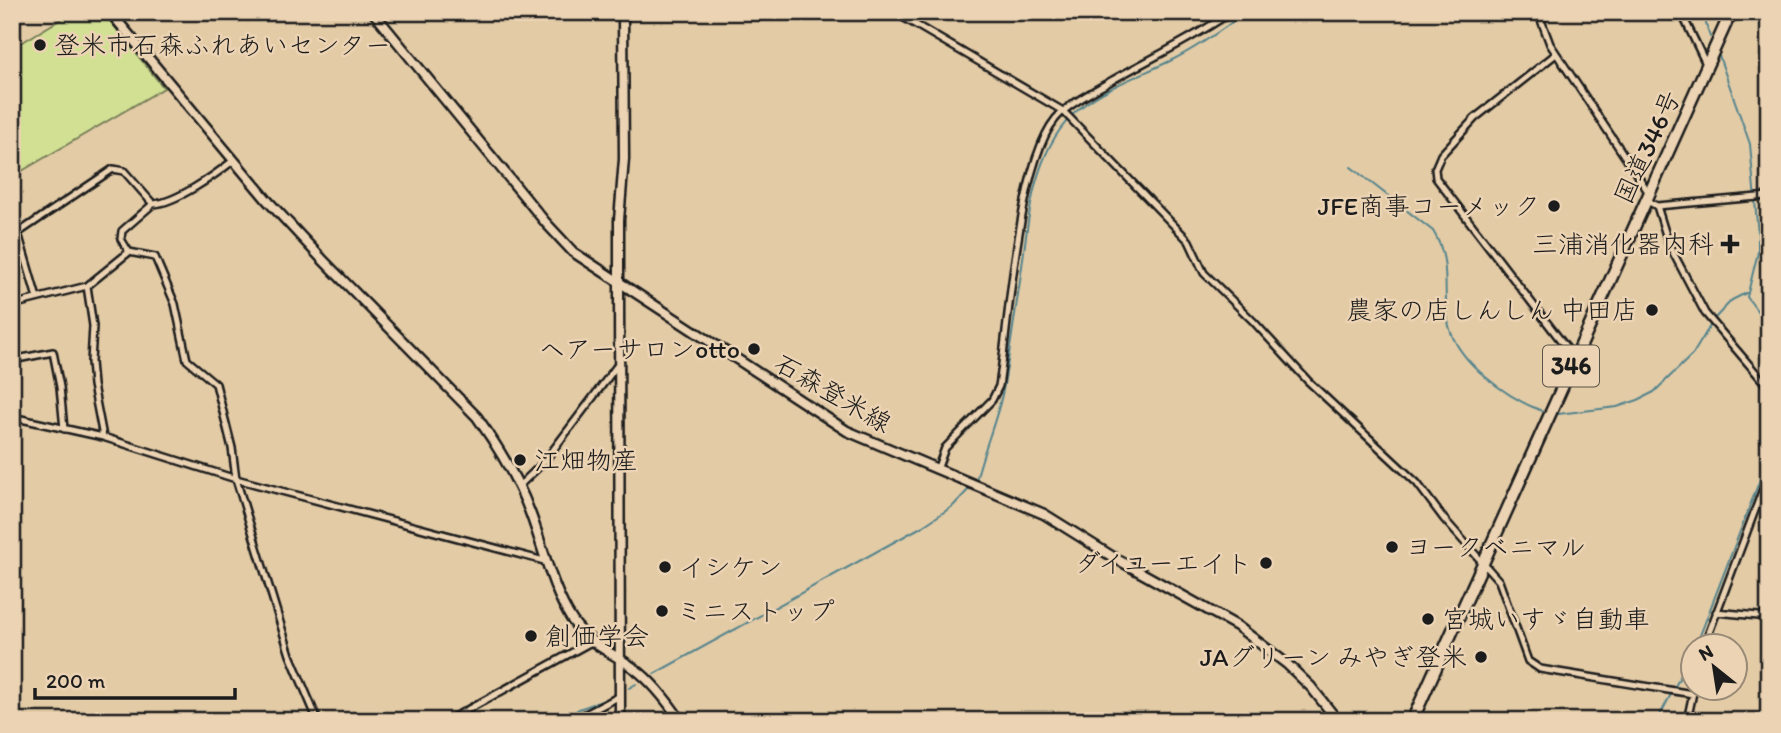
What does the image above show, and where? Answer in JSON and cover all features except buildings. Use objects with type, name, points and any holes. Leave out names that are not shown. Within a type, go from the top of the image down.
[{"type":"highway","name":"国道346号","points":[[1412,721],[1731,12]]},
{"type":"street","points":[[110,12],[321,259],[477,417],[520,485],[566,609],[591,642],[620,658],[645,677],[681,721]]},
{"type":"street","name":"石森登米線","points":[[373,12],[573,252],[847,431],[1044,514],[1113,557],[1237,626],[1287,664],[1311,687],[1338,721]]},
{"type":"street","points":[[620,721],[619,220],[624,159],[623,12]]},
{"type":"street","points":[[894,12],[1065,113],[1073,121],[1189,241],[1204,273],[1308,380],[1417,483],[1444,519],[1499,581],[1528,661],[1540,669],[1680,689]]},
{"type":"street","points":[[937,470],[945,448],[992,400],[999,386],[1024,203],[1045,137],[1053,122],[1136,67],[1203,32],[1231,12]]},
{"type":"street","points":[[1538,12],[1556,54],[1647,196],[1657,206],[1669,245],[1705,313],[1769,388]]},
{"type":"street","points":[[1681,12],[1707,67]]},
{"type":"street","points":[[1556,54],[1475,118],[1441,155],[1435,169],[1436,178],[1575,359]]},
{"type":"street","points":[[234,160],[182,194],[160,204],[153,204],[122,231],[121,239],[129,252],[155,257],[175,304],[187,360],[216,384],[232,448],[236,479],[290,656],[318,721]]},
{"type":"street","points":[[37,298],[18,233],[113,169],[124,171],[153,204]]},
{"type":"street","points":[[1657,206],[1769,196]]},
{"type":"street","points":[[12,305],[87,286],[129,252]]},
{"type":"street","points":[[87,286],[93,326],[93,385],[103,437]]},
{"type":"street","points":[[12,360],[53,352],[64,429]]},
{"type":"street","points":[[520,485],[544,463],[620,361]]},
{"type":"street","points":[[12,417],[103,437],[236,479],[548,562]]},
{"type":"street","points":[[1709,632],[1769,473]]},
{"type":"street","points":[[1716,612],[1769,617]]},
{"type":"street","points":[[447,721],[591,642]]},
{"type":"street","points":[[579,721],[582,716],[620,696]]},
{"type":"street","points":[[1688,721],[1692,702]]},
{"type":"green space","points":[[73,12],[103,12],[164,88],[15,175],[12,170],[12,40],[16,46]]},
{"type":"waterway","points":[[977,477],[1003,390],[1031,207],[1042,163],[1052,143],[1064,124],[1090,101],[1190,50],[1246,12]]},
{"type":"waterway","points":[[1708,12],[1706,24],[1710,37]]},
{"type":"waterway","points":[[1719,56],[1750,144],[1758,252],[1747,297],[1769,327]]},
{"type":"waterway","points":[[1351,167],[1433,231],[1445,266],[1449,326],[1454,340],[1473,366],[1500,388],[1542,411]]},
{"type":"waterway","points":[[1714,319],[1732,300],[1746,293]]},
{"type":"waterway","points":[[1558,414],[1617,407],[1654,392],[1693,354],[1710,326]]},
{"type":"waterway","points":[[1701,632],[1769,456]]},
{"type":"waterway","points":[[654,674],[923,526],[953,506],[969,489]]},
{"type":"waterway","points":[[1657,721],[1680,677]]},
{"type":"waterway","points":[[629,688],[636,684]]},
{"type":"waterway","points":[[560,721],[579,709],[613,697]]},
{"type":"place","name":"登米市石森ふれあいセンター","points":[[40,45]]},
{"type":"place","name":"JFE商事コーメック","points":[[1554,206]]},
{"type":"place","name":"三浦消化器内科","points":[[1730,244]]},
{"type":"place","name":"農家の店しんしん 中田店","points":[[1652,310]]},
{"type":"place","name":"ヘアーサロンotto","points":[[754,349]]},
{"type":"place","name":"江畑物産","points":[[520,460]]},
{"type":"place","name":"ヨークベニマル","points":[[1392,547]]},
{"type":"place","name":"ダイユーエイト","points":[[1266,563]]},
{"type":"place","name":"イシケン","points":[[665,567]]},
{"type":"place","name":"ミニストップ","points":[[662,611]]},
{"type":"place","name":"宮城いすゞ自動車","points":[[1428,619]]},
{"type":"place","name":"創価学会","points":[[531,636]]},
{"type":"place","name":"JAグリーン みやぎ登米","points":[[1481,657]]}]
